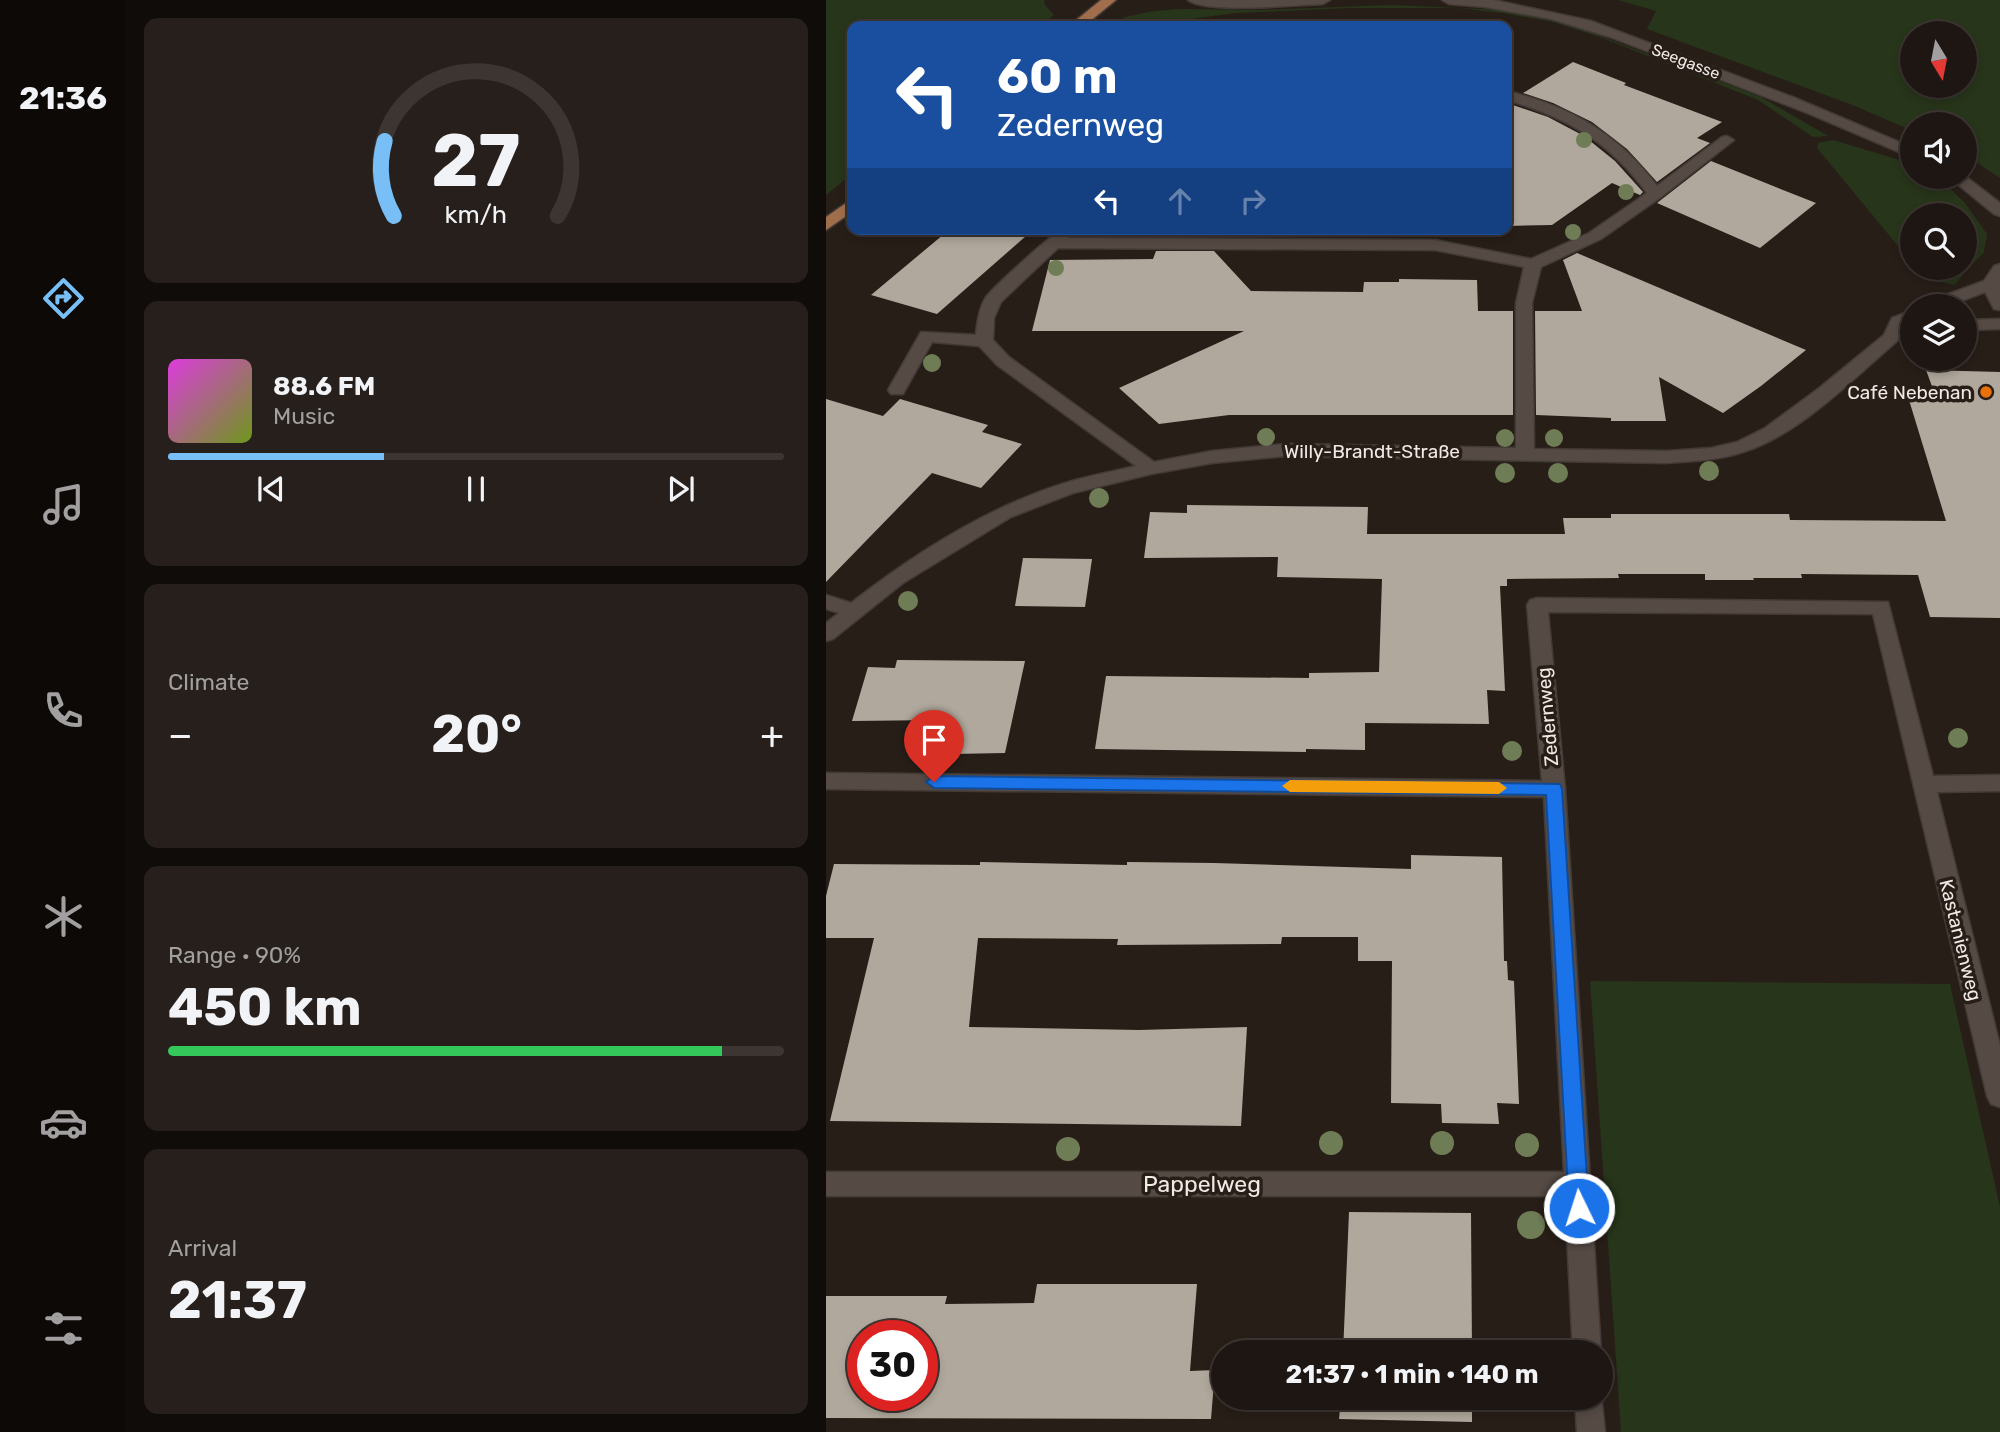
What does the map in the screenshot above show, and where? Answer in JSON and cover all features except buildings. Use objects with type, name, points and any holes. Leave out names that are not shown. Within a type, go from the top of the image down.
[{"type":"main road","points":[[1082,21],[1109,0]]},
{"type":"main road","points":[[826,225],[847,208]]},
{"type":"street","points":[[1195,0],[1237,4],[1323,0]]},
{"type":"street","name":"Seegasse","points":[[1449,0],[1555,14],[1602,29],[1857,127],[1900,148]]},
{"type":"street","points":[[1512,96],[1534,103],[1593,129],[1623,154],[1656,194]]},
{"type":"street","points":[[1054,243],[1435,245],[1532,264],[1595,236],[1727,140]]},
{"type":"street","points":[[1972,189],[2000,211]]},
{"type":"street","points":[[984,341],[986,318],[993,300],[1062,235]]},
{"type":"street","points":[[1525,453],[1524,303],[1532,264]]},
{"type":"street","points":[[1996,276],[1994,297],[2000,305]]},
{"type":"street","points":[[1958,294],[1996,276]]},
{"type":"street","name":"Willy-Brandt-Straße","points":[[826,634],[896,578],[1004,513],[1068,488],[1151,468],[1212,457],[1285,450],[1667,457],[1716,454],[1752,443],[1801,409],[1891,337],[1900,321]]},
{"type":"street","points":[[1977,325],[2000,324]]},
{"type":"street","name":"Willy-Brandt-Straße","points":[[1891,337],[1900,335]]},
{"type":"street","points":[[897,390],[926,336],[984,341],[1003,361],[1151,468]]},
{"type":"street","points":[[826,602],[853,611]]},
{"type":"street","name":"Zedernweg","points":[[826,781],[1554,789],[1537,605],[1881,607],[1923,784]]},
{"type":"street","points":[[1923,784],[2000,783]]},
{"type":"street","name":"Kastanienweg","points":[[1923,784],[2000,1096]]},
{"type":"street","points":[[1554,789],[1586,1340]]},
{"type":"street","name":"Pappelweg","points":[[826,1184],[1577,1184]]},
{"type":"street","points":[[1590,1410],[1591,1432]]},
{"type":"green space","points":[[826,0],[1044,0],[1054,15],[1046,21],[847,21],[847,178],[826,195]]},
{"type":"green space","points":[[1618,0],[2000,0],[2000,178],[1977,163],[1977,112],[1900,112],[1900,125],[1850,104],[1647,29],[1656,11]]},
{"type":"green space","points":[[1393,5],[1504,10],[1574,26],[1761,97],[1828,136],[1813,137],[1758,100],[1600,37],[1553,22],[1503,13],[1458,8],[1350,8],[1236,13],[1176,21],[1132,21],[1122,18],[1158,11],[1190,9],[1257,10]]},
{"type":"green space","points":[[1833,140],[1900,160],[1900,189],[1950,189],[1965,203],[1900,203],[1900,248],[1817,148],[1818,143]]},
{"type":"green space","points":[[1977,220],[1987,234],[1984,252],[1977,260]]},
{"type":"green space","points":[[1935,280],[1959,280],[1954,285]]},
{"type":"green space","points":[[1590,981],[1950,984],[2000,1207],[2000,1432],[1621,1432]]},
{"type":"slow traffic","points":[[1290,786],[1499,788]]},
{"type":"place","name":"Café Nebenan","points":[[1986,392]]},
{"type":"route","points":[[934,782],[1554,789],[1579,1208]]}]
